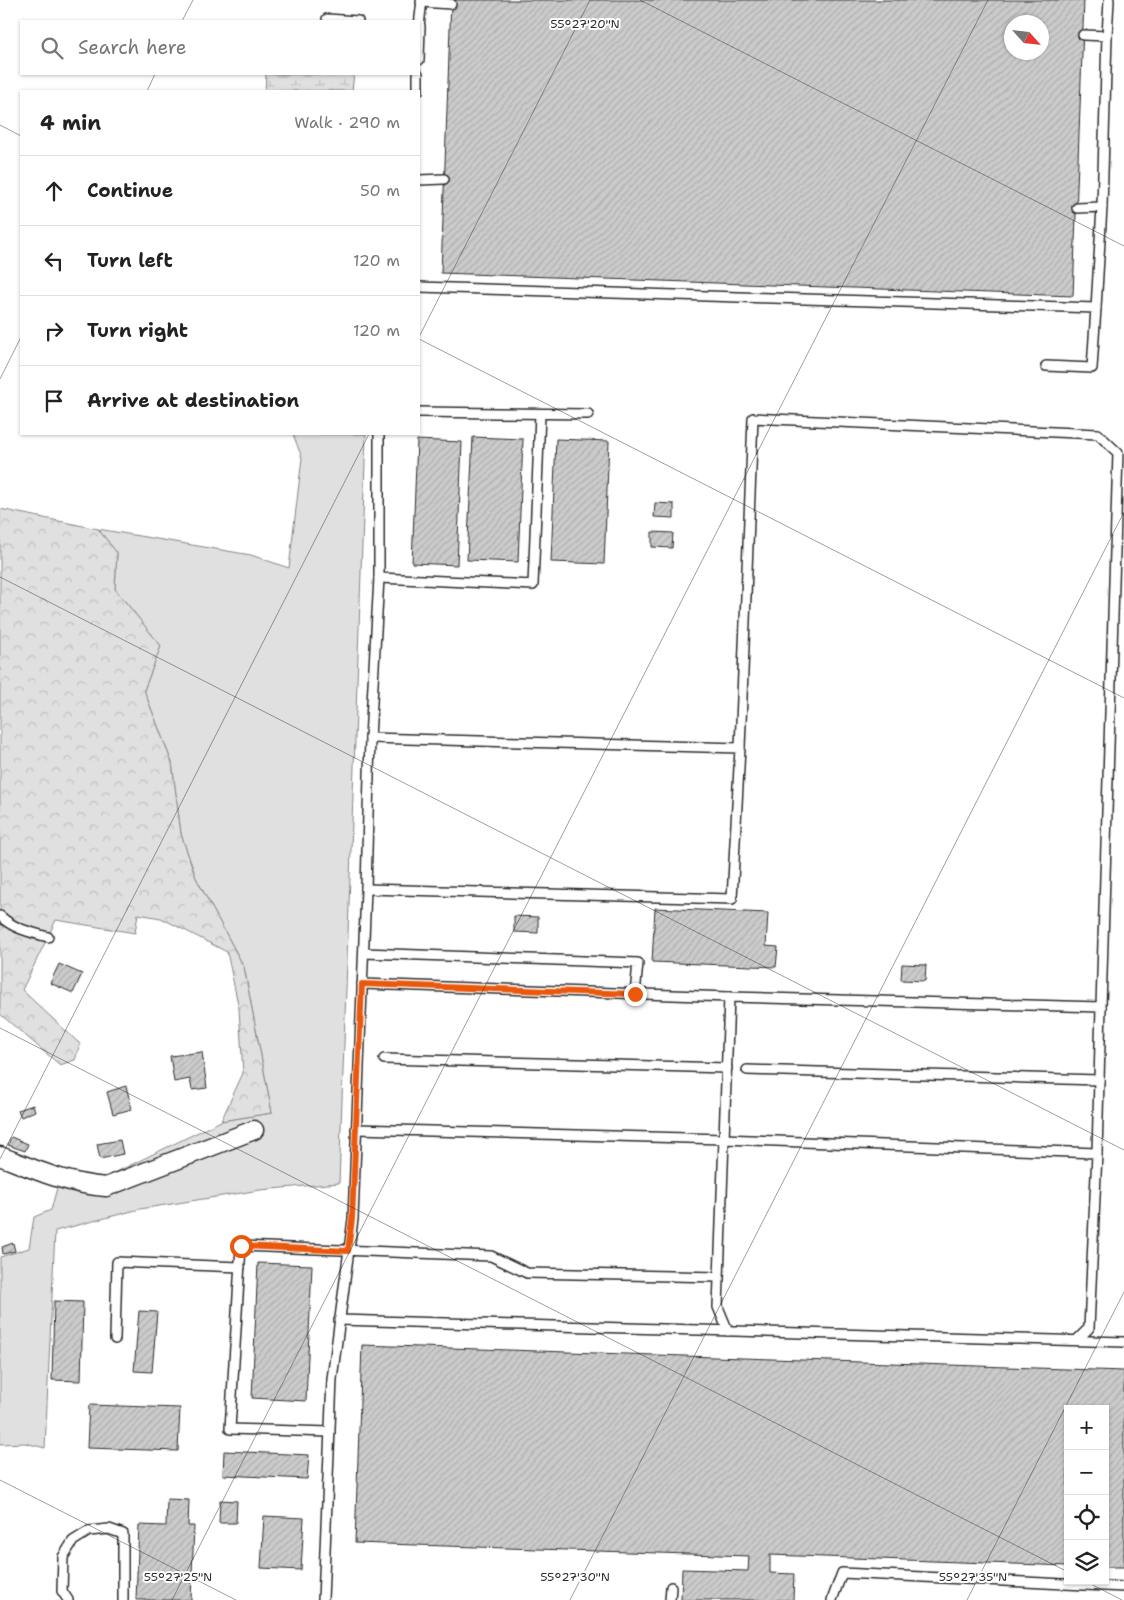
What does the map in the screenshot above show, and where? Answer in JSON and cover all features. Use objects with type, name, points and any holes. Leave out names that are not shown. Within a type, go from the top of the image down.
[{"type":"street","points":[[0,1156],[54,1178],[87,1186],[106,1187],[254,1130]]},
{"type":"lane","points":[[1046,366],[1092,368],[1102,207],[1109,0]]},
{"type":"lane","points":[[419,20],[421,1],[450,4]]},
{"type":"lane","points":[[326,19],[342,20]]},
{"type":"lane","points":[[1083,35],[1108,36]]},
{"type":"lane","points":[[418,75],[418,90]]},
{"type":"lane","points":[[420,180],[444,179]]},
{"type":"lane","points":[[1077,208],[1102,207]]},
{"type":"lane","points":[[420,287],[1096,308]]},
{"type":"lane","points":[[420,412],[588,414]]},
{"type":"lane","points":[[379,578],[533,585],[540,414]]},
{"type":"lane","points":[[366,888],[732,899],[753,418],[1098,434],[1118,454],[1097,1153],[1088,1328],[1077,1340]]},
{"type":"lane","points":[[323,1600],[332,1379],[352,1219],[364,953],[370,738],[379,578],[379,435]]},
{"type":"lane","points":[[370,738],[740,748]]},
{"type":"lane","points":[[0,916],[7,923],[21,930],[48,937]]},
{"type":"lane","points":[[364,953],[638,963],[635,994]]},
{"type":"lane","points":[[362,984],[1101,1008]]},
{"type":"lane","points":[[728,1331],[718,1307],[729,997]]},
{"type":"lane","points":[[384,1059],[727,1068]]},
{"type":"lane","points":[[747,1070],[1099,1080]]},
{"type":"lane","points":[[356,1130],[724,1139],[1097,1153]]},
{"type":"lane","points":[[330,1432],[230,1429],[241,1246],[491,1256],[527,1273],[719,1278]]},
{"type":"lane","points":[[115,1338],[117,1262],[240,1267]]},
{"type":"lane","points":[[339,1320],[1124,1342]]},
{"type":"lane","points":[[68,1600],[62,1591],[63,1557],[72,1541],[89,1531],[109,1528],[123,1534],[122,1600]]},
{"type":"lane","points":[[832,1600],[842,1573],[1124,1587]]},
{"type":"lane","points":[[670,1600],[671,1587]]},
{"type":"green space","points":[[266,75],[354,75],[352,90],[265,90]]},
{"type":"green space","points":[[293,435],[366,435],[339,1183],[260,1190],[140,1209],[55,1231],[45,1448],[25,1443],[0,1444],[0,1257],[29,1248],[34,1217],[51,1210],[61,1173],[106,1177],[221,1121],[272,1113],[244,967],[196,878],[181,834],[172,763],[144,690],[161,646],[115,589],[117,553],[98,529],[251,555],[289,568],[302,458]]},
{"type":"green space","points":[[0,509],[98,529],[117,553],[115,589],[161,646],[144,690],[172,763],[181,834],[196,878],[244,967],[272,1113],[221,1121],[243,1073],[239,1009],[227,952],[161,918],[138,914],[135,933],[56,920],[22,990],[80,1044],[75,1060],[60,1065],[0,1014]]},
{"type":"building","points":[[451,0],[1084,0],[1073,296],[441,273]]},
{"type":"building","points":[[473,437],[523,439],[518,562],[467,560]]},
{"type":"building","points":[[556,439],[609,441],[604,564],[551,562]]},
{"type":"building","points":[[417,440],[462,442],[457,565],[412,563]]},
{"type":"building","points":[[655,503],[674,504],[674,518],[654,517]]},
{"type":"building","points":[[652,532],[673,533],[672,548],[652,547]]},
{"type":"building","points":[[655,908],[768,913],[766,946],[778,947],[776,967],[652,962]]},
{"type":"building","points":[[514,916],[538,917],[538,933],[514,932]]},
{"type":"building","points":[[59,964],[82,974],[73,993],[50,983]]},
{"type":"building","points":[[902,964],[926,965],[925,981],[901,980]]},
{"type":"building","points":[[202,1052],[207,1088],[192,1090],[190,1079],[174,1082],[170,1056]]},
{"type":"building","points":[[126,1086],[132,1109],[113,1114],[107,1092]]},
{"type":"building","points":[[33,1105],[35,1111],[21,1117],[18,1110]]},
{"type":"building","points":[[11,1137],[28,1144],[25,1151],[8,1145]]},
{"type":"building","points":[[120,1140],[123,1154],[100,1159],[97,1144]]},
{"type":"building","points":[[13,1243],[15,1251],[3,1254],[2,1247]]},
{"type":"building","points":[[258,1263],[312,1265],[306,1401],[252,1398]]},
{"type":"building","points":[[54,1301],[83,1302],[81,1381],[52,1380]]},
{"type":"building","points":[[139,1311],[157,1312],[152,1372],[134,1371]]},
{"type":"building","points":[[362,1345],[1124,1371],[1124,1567],[1109,1567],[1109,1405],[1064,1405],[1064,1566],[770,1555],[770,1573],[794,1574],[793,1600],[681,1600],[682,1569],[748,1571],[749,1556],[355,1543]]},
{"type":"building","points":[[89,1405],[180,1408],[178,1451],[87,1448]]},
{"type":"building","points":[[224,1451],[309,1455],[307,1479],[223,1475]]},
{"type":"building","points":[[167,1499],[189,1500],[188,1526],[194,1526],[191,1600],[136,1600],[139,1525],[166,1526]]},
{"type":"building","points":[[220,1500],[237,1501],[236,1523],[219,1523]]},
{"type":"building","points":[[264,1516],[304,1518],[301,1570],[261,1568]]},
{"type":"route","points":[[241,1246],[348,1251],[352,1219],[362,984],[635,994]]}]
